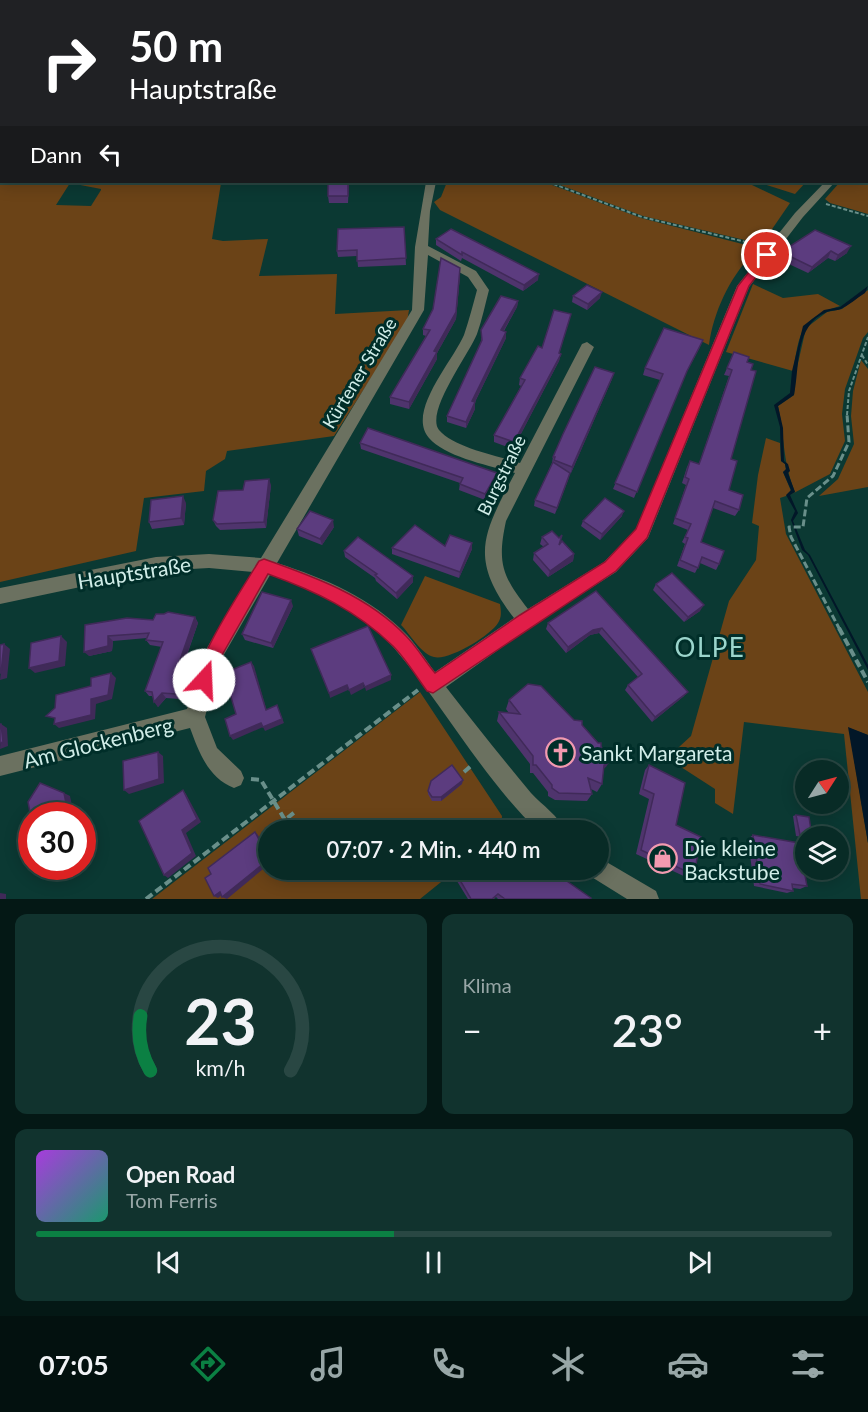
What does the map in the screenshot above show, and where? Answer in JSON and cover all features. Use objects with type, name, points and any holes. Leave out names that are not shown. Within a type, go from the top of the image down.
[{"type":"street","points":[[318,0],[330,0]]},
{"type":"street","name":"Kürtener Straße","points":[[264,566],[411,326],[418,310],[422,285],[421,247],[431,183]]},
{"type":"street","points":[[433,685],[526,620],[610,567],[642,533],[743,286],[813,199],[829,183]]},
{"type":"street","points":[[421,247],[472,274],[483,290],[470,335],[430,409],[428,420],[437,438],[524,470]]},
{"type":"street","name":"Burgstraße","points":[[526,620],[499,584],[491,563],[492,544],[498,521],[587,347]]},
{"type":"street","name":"Hauptstraße","points":[[0,596],[156,564],[209,561],[264,566],[320,585],[368,614],[400,642],[491,762],[544,820]]},
{"type":"street","name":"Am Glockenberg","points":[[234,778],[210,755],[195,717],[209,662],[264,566]]},
{"type":"street","name":"Am Glockenberg","points":[[0,766],[195,717]]},
{"type":"street","points":[[609,875],[648,899]]},
{"type":"path","points":[[552,183],[642,217],[750,243],[758,234],[779,240]]},
{"type":"path","points":[[813,199],[868,216]]},
{"type":"path","points":[[868,338],[849,391],[847,416],[849,442],[833,476],[807,498],[803,527],[789,527],[791,537],[868,682]]},
{"type":"path","points":[[862,353],[868,365]]},
{"type":"path","points":[[146,899],[420,688],[433,685]]},
{"type":"path","points":[[234,778],[261,780],[285,820],[296,811]]},
{"type":"shaded area","points":[[0,183],[70,183],[221,183],[212,239],[223,241],[268,239],[259,276],[337,274],[335,314],[409,310],[407,322],[334,436],[227,451],[225,459],[206,471],[204,491],[144,498],[136,551],[0,582]],"holes":[[[70,183],[101,189],[91,206],[56,205]]]},
{"type":"shaded area","points":[[447,183],[547,183],[641,218],[758,248],[732,280],[715,318],[709,345],[440,210],[434,202],[441,197]]},
{"type":"shaded area","points":[[555,183],[755,183],[752,185],[790,203],[768,235],[757,232],[749,241],[643,216]]},
{"type":"shaded area","points":[[760,183],[805,183],[795,194]]},
{"type":"shaded area","points":[[839,183],[868,183],[868,214],[830,203],[825,199]]},
{"type":"shaded area","points":[[753,284],[783,298],[818,294],[840,306],[816,316],[809,322],[800,337],[793,371],[726,352]]},
{"type":"shaded area","points":[[868,290],[868,332],[863,338],[845,389],[842,414],[845,441],[830,474],[790,495],[795,492],[786,459],[778,406],[794,395],[796,372],[806,328],[827,312],[842,309]]},
{"type":"shaded area","points":[[861,360],[868,369],[868,487],[819,496],[838,479],[854,444],[851,416],[853,391]]},
{"type":"shaded area","points":[[766,438],[780,443],[781,461],[785,464],[786,470],[783,472],[791,491],[780,498],[786,534],[868,692],[868,735],[849,728],[868,843],[868,899],[861,899],[849,783],[849,760],[847,760],[844,734],[744,722],[733,814],[715,803],[715,789],[667,758],[691,736],[729,601],[756,560],[759,526],[752,523],[758,475]]},
{"type":"shaded area","points":[[425,576],[500,604],[501,616],[498,623],[487,634],[459,651],[441,657],[429,655],[420,648],[401,625]]},
{"type":"shaded area","points":[[420,692],[502,816],[502,820],[258,820],[258,880],[444,880],[420,899],[152,899]]},
{"type":"water","points":[[868,286],[865,293],[839,310],[827,312],[816,318],[809,326],[800,348],[794,395],[778,406],[783,428],[784,461],[788,464],[790,471],[788,473],[795,492],[790,495],[798,513],[793,521],[805,550],[810,555],[868,665],[868,670],[808,555],[802,550],[791,520],[795,511],[786,495],[791,490],[783,472],[786,469],[785,464],[781,461],[780,427],[774,405],[790,393],[792,371],[803,326],[824,310],[840,307]]},
{"type":"water","points":[[848,727],[868,735],[868,843]]},
{"type":"building","points":[[328,183],[348,183],[348,196],[328,196]]},
{"type":"building","points":[[404,227],[406,258],[357,261],[357,250],[337,251],[338,229]]},
{"type":"building","points":[[451,229],[539,274],[524,285],[462,252],[462,255],[436,239]]},
{"type":"building","points":[[815,230],[851,246],[838,255],[831,251],[812,267],[781,252]]},
{"type":"building","points":[[441,258],[460,268],[456,312],[409,402],[390,397],[430,330],[423,329],[433,309]]},
{"type":"building","points":[[587,285],[602,292],[588,304],[573,296]]},
{"type":"building","points":[[501,296],[518,301],[501,330],[506,332],[472,401],[475,402],[466,422],[447,416],[482,340],[481,330]]},
{"type":"building","points":[[554,310],[571,314],[559,353],[561,354],[514,442],[494,435],[525,380],[520,378],[538,346],[542,348]]},
{"type":"building","points":[[664,328],[703,340],[687,371],[637,492],[615,483],[663,374],[645,368]]},
{"type":"building","points":[[734,352],[749,357],[747,362],[753,364],[751,370],[756,371],[731,459],[737,461],[729,490],[743,495],[739,510],[715,501],[701,542],[724,551],[719,564],[702,557],[698,568],[680,560],[688,538],[685,537],[691,524],[675,518],[689,479],[685,477],[690,461],[699,464],[732,370],[727,368]]},
{"type":"building","points":[[595,367],[614,373],[572,467],[554,460],[555,457],[553,457]]},
{"type":"building","points":[[368,428],[497,473],[485,494],[460,484],[463,478],[360,443]]},
{"type":"building","points":[[553,462],[570,473],[557,508],[535,500]]},
{"type":"building","points":[[269,479],[264,522],[217,524],[213,520],[218,491],[243,490],[245,481]]},
{"type":"building","points":[[183,496],[181,518],[149,522],[151,500]]},
{"type":"building","points":[[605,498],[624,511],[602,534],[583,521]]},
{"type":"building","points":[[310,511],[333,520],[320,539],[297,529]]},
{"type":"building","points":[[415,525],[445,546],[450,535],[472,543],[460,572],[392,548]]},
{"type":"building","points":[[552,531],[559,538],[562,535],[559,545],[562,541],[574,554],[550,571],[534,553],[548,544],[542,537]]},
{"type":"building","points":[[358,537],[413,576],[396,593],[375,575],[377,574],[344,551]]},
{"type":"building","points":[[672,573],[704,605],[688,617],[656,584]]},
{"type":"building","points":[[596,591],[688,692],[655,717],[628,685],[642,674],[602,628],[593,630],[568,647],[548,623]]},
{"type":"building","points":[[262,592],[291,600],[271,643],[242,634]]},
{"type":"building","points":[[168,612],[195,617],[179,663],[186,664],[176,694],[162,693],[154,702],[152,692],[145,691],[163,642],[146,640],[149,633],[108,636],[108,646],[84,652],[85,625],[127,618],[153,620],[156,614]]},
{"type":"building","points":[[368,626],[391,675],[365,687],[363,683],[349,690],[347,685],[329,693],[311,649]]},
{"type":"building","points":[[61,636],[59,661],[29,668],[31,643]]},
{"type":"building","points":[[4,644],[1,673],[0,673],[0,645]]},
{"type":"building","points":[[251,662],[266,710],[277,705],[282,719],[263,727],[261,723],[230,736],[225,719],[236,714],[224,673]]},
{"type":"building","points":[[111,673],[108,695],[91,699],[91,715],[54,724],[55,718],[46,716],[55,708],[56,695],[91,686],[91,678]]},
{"type":"building","name":"Sankt Margareta","points":[[528,684],[541,686],[574,720],[582,721],[582,725],[598,743],[601,743],[601,747],[612,758],[604,765],[602,784],[588,778],[592,794],[559,793],[552,788],[536,765],[533,765],[533,756],[499,712],[520,714],[509,700]]},
{"type":"building","points":[[0,724],[3,742],[0,743]]},
{"type":"building","points":[[158,752],[159,779],[124,790],[123,761]]},
{"type":"building","points":[[452,765],[463,780],[441,797],[432,797],[428,791],[431,781]]},
{"type":"building","points":[[649,765],[685,783],[676,825],[701,837],[694,875],[641,850],[654,794],[643,789]]},
{"type":"building","points":[[40,783],[64,793],[66,802],[28,802]]},
{"type":"building","points":[[183,790],[197,819],[182,830],[192,853],[164,875],[139,821]]},
{"type":"building","points":[[796,815],[809,817],[810,826],[798,826]]},
{"type":"building","points":[[255,832],[258,838],[258,868],[222,897],[220,892],[214,896],[205,878],[211,874],[208,868]]},
{"type":"building","points":[[753,835],[795,842],[795,880],[806,880],[807,886],[792,884],[793,891],[760,884]]},
{"type":"building","points":[[460,880],[565,880],[591,898],[505,899],[498,894],[492,899],[471,899]]},
{"type":"place","name":"Sankt Margareta","points":[[560,752]]},
{"type":"place","name":"Die kleine Backstube","points":[[663,859]]},
{"type":"district","name":"OLPE","points":[[710,647]]},
{"type":"route","points":[[204,680],[209,662],[264,566],[320,585],[368,614],[400,642],[433,685],[526,620],[610,567],[642,533],[743,286],[767,255]]}]
